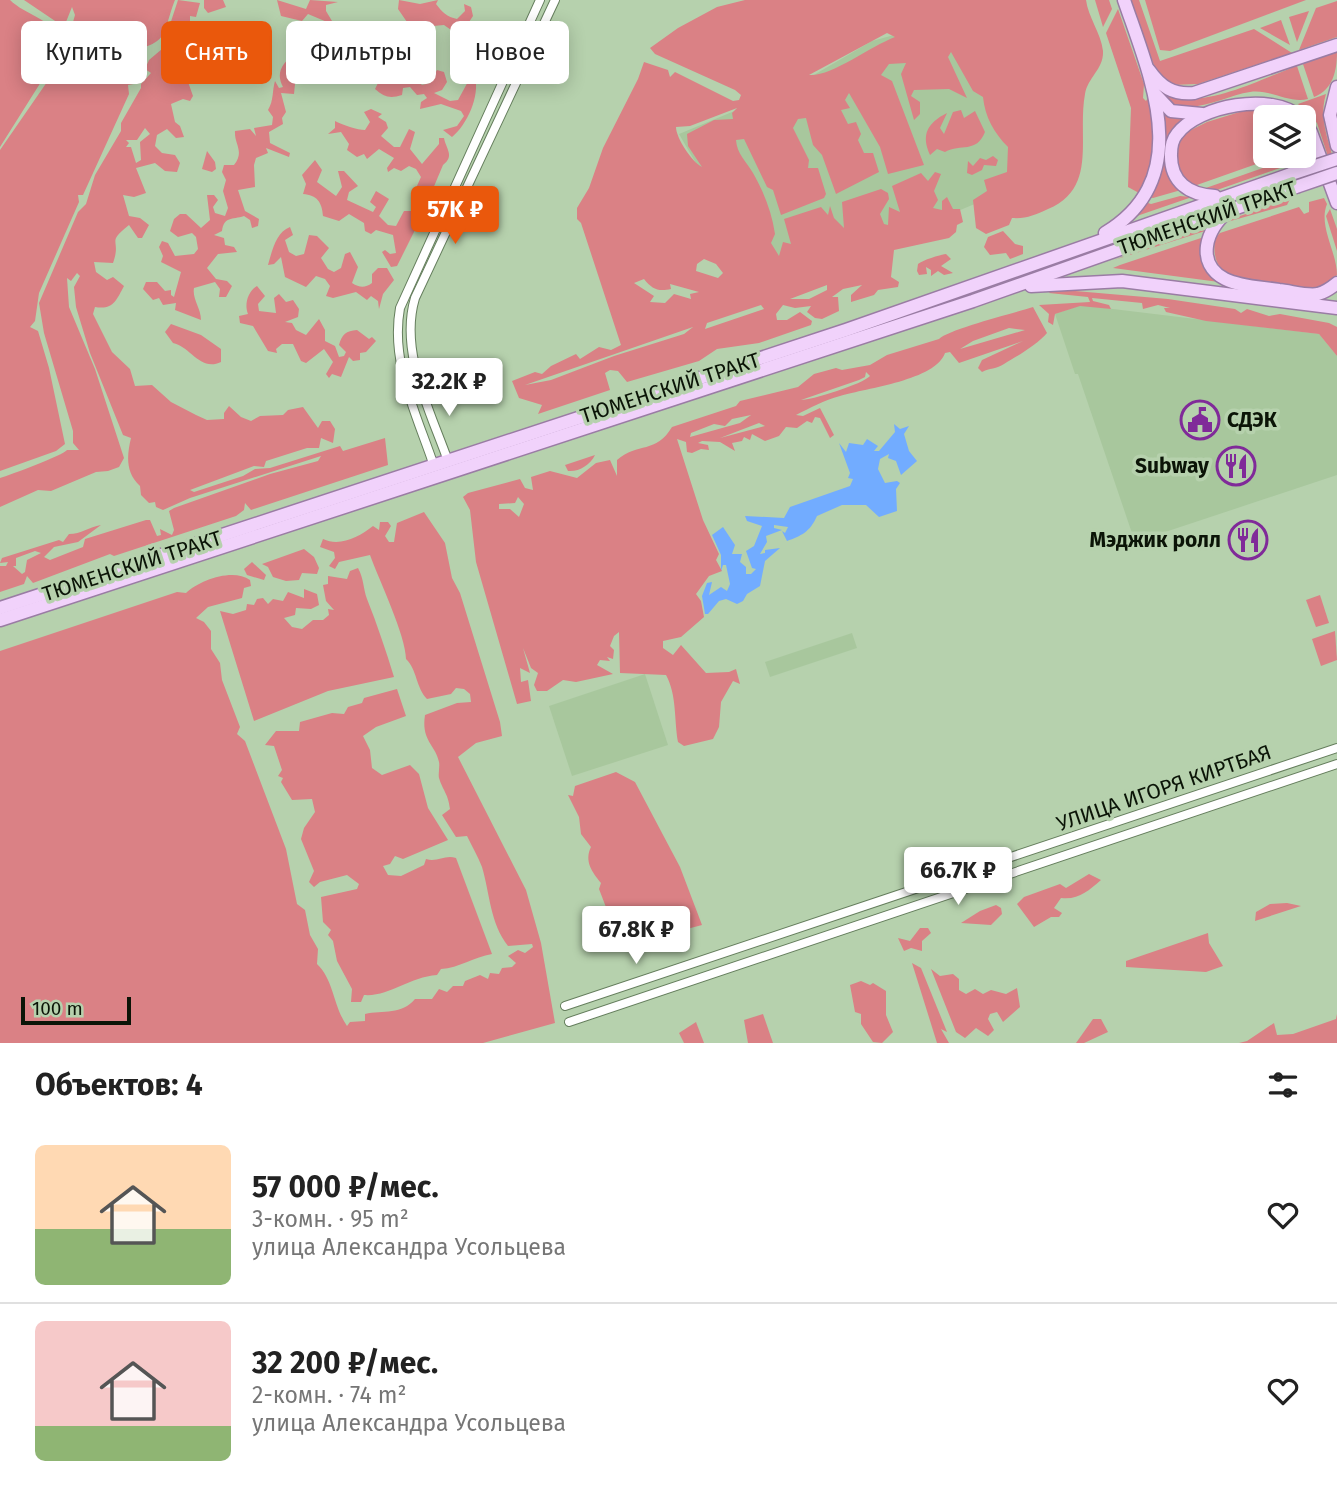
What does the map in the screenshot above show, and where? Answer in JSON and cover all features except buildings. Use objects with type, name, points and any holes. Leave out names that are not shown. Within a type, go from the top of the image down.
[{"type":"main road","points":[[1124,0],[1156,98],[1171,111],[1209,114],[1261,102],[1273,105]]},
{"type":"main road","points":[[1145,64],[1165,88],[1186,94],[1337,45]]},
{"type":"main road","points":[[1073,249],[1128,218],[1147,194],[1157,166],[1160,144],[1151,85]]},
{"type":"main road","points":[[1337,87],[1331,105],[1332,127],[1337,146]]},
{"type":"main road","points":[[1209,114],[1177,133],[1171,150],[1173,174],[1185,188],[1195,194],[1217,196],[1233,193]]},
{"type":"main road","points":[[1316,146],[1337,203]]},
{"type":"main road","name":"ТЮМЕНСКИЙ ТРАКТ","points":[[0,608],[846,330],[1337,159]]},
{"type":"main road","name":"ТЮМЕНСКИЙ ТРАКТ","points":[[0,620],[973,301],[1337,173]]},
{"type":"main road","points":[[1237,206],[1220,217],[1209,232],[1208,256],[1217,274],[1236,283],[1310,294],[1328,290],[1337,284]]},
{"type":"main road","points":[[973,301],[1030,286],[1104,280],[1337,308]]},
{"type":"street","points":[[434,466],[398,356],[396,331],[400,308],[540,0]]},
{"type":"street","points":[[448,461],[414,359],[410,313],[555,0]]},
{"type":"street","name":"УЛИЦА ИГОРЯ КИРТБАЯ","points":[[565,1006],[1337,748]]},
{"type":"street","name":"УЛИЦА ИГОРЯ КИРТБАЯ","points":[[569,1021],[1337,764]]},
{"type":"shaded area","points":[[0,0],[10,0],[42,21],[21,21],[21,84],[40,84],[0,147]]},
{"type":"shaded area","points":[[24,0],[175,0],[168,21],[161,21],[161,37],[147,46],[147,21],[73,21],[75,15],[72,7],[66,21],[55,21]]},
{"type":"shaded area","points":[[178,0],[200,3],[196,17],[190,16],[190,21],[171,21]]},
{"type":"shaded area","points":[[204,0],[223,0],[226,7],[208,13],[204,8]]},
{"type":"shaded area","points":[[277,0],[306,9],[310,0],[338,2],[326,5],[326,11],[332,21],[308,14],[302,21],[281,16]]},
{"type":"shaded area","points":[[399,0],[420,4],[438,0],[436,4],[450,17],[457,19],[465,11],[464,4],[471,7],[473,16],[470,21],[450,21],[450,29],[444,25],[436,26],[436,21],[406,21],[398,9]]},
{"type":"shaded area","points":[[745,0],[1086,0],[1102,44],[1103,57],[1085,94],[1080,175],[1064,200],[1039,213],[1012,218],[1009,225],[986,234],[976,228],[973,200],[987,191],[984,180],[1007,172],[1008,147],[991,124],[983,97],[973,91],[951,52],[948,57],[967,98],[949,89],[914,90],[911,96],[920,102],[920,114],[914,120],[901,74],[906,63],[889,64],[881,75],[892,81],[924,165],[888,174],[880,147],[849,93],[845,100],[850,108],[841,110],[848,124],[856,122],[861,134],[858,140],[864,153],[873,153],[879,172],[836,194],[822,155],[813,145],[806,118],[798,119],[793,128],[809,160],[808,168],[818,168],[826,194],[824,198],[781,215],[773,190],[767,187],[744,139],[736,140],[740,153],[757,180],[767,203],[775,234],[771,243],[779,256],[783,242],[791,244],[784,219],[821,207],[828,215],[830,206],[834,218],[844,228],[842,202],[881,189],[888,193],[889,199],[880,214],[884,224],[888,225],[889,207],[900,212],[892,186],[921,173],[928,181],[935,172],[941,174],[934,191],[938,200],[933,208],[942,210],[942,201],[947,197],[953,209],[960,209],[963,222],[957,225],[956,232],[949,238],[894,250],[891,277],[899,282],[898,287],[878,290],[874,295],[851,302],[851,295],[862,285],[843,289],[832,297],[838,297],[839,311],[822,319],[807,312],[811,306],[795,308],[783,305],[776,314],[777,320],[787,320],[800,312],[812,321],[811,325],[759,343],[717,349],[699,361],[627,382],[618,371],[610,370],[605,373],[610,390],[538,414],[542,405],[519,398],[512,381],[535,372],[542,374],[551,366],[576,354],[580,359],[599,347],[611,350],[621,345],[581,223],[577,219],[577,208],[589,188],[603,148],[644,62],[668,70],[670,77],[675,72],[733,101],[739,100],[741,95],[735,90],[655,54],[650,48],[678,28],[717,7]],"holes":[[[887,33],[895,37],[828,71],[809,75]],[[737,108],[732,113],[733,119],[714,120],[687,134],[688,146],[702,167],[685,149],[676,127],[690,126]],[[704,259],[716,264],[723,273],[718,278],[696,271],[697,264]],[[644,279],[659,290],[671,289],[670,284],[699,292],[690,294],[691,299],[674,294],[665,303],[650,302],[654,296],[634,283]],[[827,285],[827,290],[809,299],[790,299]],[[761,305],[764,309],[705,329],[707,323]],[[693,327],[684,334],[551,380],[525,385]]]},
{"type":"shaded area","points":[[1095,0],[1109,0],[1112,9],[1103,27]]},
{"type":"shaded area","points":[[1131,0],[1139,0],[1160,61],[1254,29],[1292,53],[1198,84],[1172,85],[1157,74]]},
{"type":"shaded area","points":[[1145,0],[1306,0],[1170,51],[1160,50]]},
{"type":"shaded area","points":[[1337,1],[1337,37],[1299,50],[1316,8]]},
{"type":"shaded area","points":[[1118,9],[1144,84],[1143,98],[1146,101],[1149,96],[1153,121],[1149,170],[1139,193],[1128,187],[1131,108],[1106,33]]},
{"type":"shaded area","points":[[1309,11],[1297,42],[1289,17]]},
{"type":"shaded area","points":[[968,15],[1026,182],[770,291],[679,134],[795,86],[872,41]]},
{"type":"shaded area","points":[[1281,20],[1290,45],[1260,28]]},
{"type":"shaded area","points":[[161,50],[161,84],[189,84],[193,96],[190,101],[183,99],[171,104],[175,122],[180,126],[184,137],[176,138],[167,129],[157,135],[155,146],[162,153],[175,155],[180,163],[177,172],[165,171],[155,163],[136,168],[146,193],[134,197],[123,195],[129,216],[140,218],[149,225],[142,238],[138,238],[129,225],[116,239],[113,263],[94,262],[96,272],[107,280],[113,277],[124,286],[110,306],[95,307],[93,314],[112,352],[130,369],[135,386],[152,385],[171,402],[207,420],[224,419],[224,413],[229,406],[241,417],[251,421],[260,416],[283,415],[288,410],[303,407],[318,428],[322,421],[330,421],[335,429],[333,443],[321,438],[319,448],[307,448],[266,461],[264,467],[254,466],[190,490],[194,492],[243,476],[255,469],[270,468],[340,446],[343,451],[385,438],[388,465],[251,510],[245,503],[244,510],[236,516],[114,556],[110,554],[33,583],[27,576],[24,584],[0,592],[0,566],[6,566],[8,562],[0,563],[2,558],[59,540],[63,542],[69,534],[101,525],[78,542],[54,547],[44,557],[50,560],[83,547],[85,539],[146,520],[150,520],[157,536],[161,535],[160,529],[172,535],[174,530],[169,511],[174,508],[270,474],[318,461],[321,456],[190,498],[163,510],[156,507],[155,502],[149,503],[141,495],[140,486],[130,469],[128,457],[131,438],[123,435],[90,353],[76,307],[74,287],[80,276],[77,273],[71,281],[67,278],[69,307],[95,369],[124,458],[119,467],[96,472],[51,491],[38,490],[0,507],[0,478],[67,450],[79,450],[73,443],[73,431],[44,333],[39,303],[78,212],[86,204],[95,175],[121,131],[121,123],[141,84],[147,84],[147,77],[151,73],[147,70],[149,60]],"holes":[[[145,128],[150,134],[140,142],[141,160],[136,163],[131,147],[126,147],[129,143],[126,140],[137,140]],[[35,551],[41,553],[27,560],[25,572],[22,574],[13,566],[16,566],[16,558]]]},
{"type":"shaded area","points":[[1337,52],[1333,79],[1326,90],[1314,97],[1303,64]]},
{"type":"shaded area","points":[[286,62],[286,84],[295,84],[294,94],[281,93],[286,112],[282,118],[283,124],[269,132],[270,143],[290,153],[289,157],[266,148],[268,153],[256,158],[254,165],[255,187],[238,190],[245,211],[259,219],[258,226],[252,228],[250,220],[244,216],[229,219],[222,231],[214,235],[224,238],[225,245],[234,247],[237,252],[218,254],[207,268],[216,279],[227,281],[232,286],[226,297],[219,297],[220,289],[215,282],[194,288],[201,320],[175,310],[176,303],[163,305],[159,298],[153,300],[143,289],[146,282],[157,282],[165,291],[171,290],[174,297],[181,272],[161,262],[163,256],[159,247],[162,241],[168,243],[175,256],[194,254],[198,249],[196,237],[192,233],[178,237],[170,231],[174,219],[180,214],[186,214],[201,228],[210,220],[207,195],[214,195],[218,200],[213,207],[215,213],[225,216],[228,208],[223,191],[226,180],[222,172],[224,165],[234,165],[239,156],[235,131],[250,129],[256,136],[254,128],[272,125],[273,117],[268,110],[275,81],[279,88],[283,87],[280,77]]},
{"type":"shaded area","points":[[1297,66],[1308,99],[1294,100],[1250,92],[1203,105],[1176,104],[1175,107],[1160,93],[1193,99],[1211,96],[1247,86]]},
{"type":"shaded area","points":[[437,70],[444,72],[447,82],[442,90],[434,93],[450,101],[458,100],[467,84],[476,84],[476,93],[463,125],[452,137],[443,130],[457,126],[464,116],[461,111],[441,104],[420,109],[421,102],[427,98],[424,94],[417,95],[410,87],[403,88],[402,95],[391,97],[375,89],[378,84],[436,84]]},
{"type":"shaded area","points":[[46,84],[134,84],[128,85],[129,94],[83,195],[78,195],[79,202],[39,293],[35,321],[30,327],[38,331],[49,368],[65,444],[56,451],[0,471],[0,150]]},
{"type":"shaded area","points":[[1326,94],[1325,128],[1337,184],[1316,122],[1316,105],[1298,104]]},
{"type":"shaded area","points":[[1253,108],[1253,165],[1194,186],[1179,169],[1177,149],[1183,134],[1207,122]]},
{"type":"shaded area","points":[[371,109],[382,114],[378,117],[386,122],[388,128],[381,136],[394,147],[400,147],[409,129],[415,132],[410,149],[422,164],[439,144],[439,138],[444,138],[449,159],[443,165],[427,203],[418,202],[422,196],[416,188],[421,177],[416,169],[409,166],[401,171],[394,168],[388,172],[387,168],[394,158],[379,149],[367,159],[364,154],[357,157],[347,150],[349,144],[341,132],[328,134],[335,128],[335,121],[365,130],[370,122],[364,112]]},
{"type":"shaded area","points":[[961,110],[964,118],[975,111],[985,132],[981,139],[973,146],[945,152],[937,149],[930,155],[926,136],[930,125],[947,113],[940,128],[944,134],[953,112]]},
{"type":"shaded area","points":[[1163,113],[1187,120],[1172,134],[1181,190],[1153,198],[1149,197]]},
{"type":"shaded area","points":[[207,151],[215,162],[216,169],[212,172],[202,169]]},
{"type":"shaded area","points":[[993,156],[998,160],[996,166],[984,165],[982,170],[972,175],[967,173],[968,161],[973,166],[980,158],[986,160]]},
{"type":"shaded area","points":[[315,160],[322,170],[317,182],[336,196],[342,187],[338,171],[344,171],[358,186],[349,192],[347,200],[373,212],[376,207],[370,202],[376,191],[389,199],[379,216],[388,225],[396,226],[404,211],[415,211],[420,220],[397,266],[391,267],[382,252],[385,250],[390,254],[396,253],[393,235],[376,230],[371,234],[365,231],[364,223],[349,214],[339,221],[323,216],[318,200],[303,194],[306,184],[302,175]]},
{"type":"shaded area","points":[[1263,168],[1280,168],[1217,190],[1203,189]]},
{"type":"shaded area","points":[[1180,196],[1192,197],[1134,217],[1145,202],[1151,204]]},
{"type":"shaded area","points":[[1324,198],[1327,204],[1326,230],[1337,275],[1323,286],[1312,288],[1243,280],[1224,272],[1218,264],[1215,238],[1220,233],[1299,207],[1304,214],[1309,212],[1309,202]]},
{"type":"shaded area","points":[[1290,199],[1287,205],[1227,222],[1234,218]]},
{"type":"shaded area","points":[[1330,209],[1337,229],[1337,251],[1326,216]]},
{"type":"shaded area","points":[[1209,225],[1205,231],[1114,260]]},
{"type":"shaded area","points":[[290,227],[293,235],[285,240],[289,252],[296,256],[304,254],[309,235],[317,236],[329,248],[321,258],[328,269],[334,272],[341,268],[345,254],[350,252],[358,267],[352,283],[358,286],[369,285],[372,283],[372,274],[378,268],[387,268],[394,280],[383,294],[379,309],[378,301],[371,296],[367,300],[356,292],[333,298],[326,296],[330,286],[325,279],[316,276],[306,287],[285,277],[281,257],[274,264],[268,265],[278,238]]},
{"type":"shaded area","points":[[1003,231],[1015,244],[1023,246],[1023,254],[1010,259],[1006,253],[990,255],[984,247],[988,237]]},
{"type":"shaded area","points":[[1204,237],[1219,282],[1113,268],[1120,265]]},
{"type":"shaded area","points":[[946,254],[951,259],[941,266],[953,273],[944,275],[938,271],[931,276],[931,270],[926,267],[927,274],[919,275],[918,264]]},
{"type":"shaded area","points":[[257,286],[265,296],[258,304],[259,311],[276,313],[274,298],[279,294],[286,302],[293,300],[299,309],[298,317],[285,322],[292,323],[296,330],[306,335],[319,319],[325,330],[325,341],[335,346],[339,357],[346,352],[339,345],[347,332],[357,330],[376,341],[366,352],[360,353],[360,360],[353,361],[349,357],[341,377],[332,374],[329,378],[326,374],[333,362],[324,349],[306,363],[301,361],[293,344],[282,344],[276,349],[277,353],[268,351],[253,326],[240,323],[239,316],[248,314],[248,298]]},
{"type":"shaded area","points":[[1052,289],[1168,299],[1235,309],[1241,313],[1247,309],[1269,316],[1280,314],[1329,323],[1337,327],[1337,356],[1319,334],[1206,321],[1166,312],[1164,308],[1170,308],[1158,305],[1143,309],[1142,303],[1092,298],[1093,301],[1109,305],[1111,309],[1080,306],[1055,314],[1053,325],[1048,322],[1049,314],[1039,305],[1090,302],[1088,297],[1049,293]]},
{"type":"shaded area","points":[[1080,305],[1319,334],[1337,356],[1337,475],[1135,542],[1055,314]]},
{"type":"shaded area","points":[[1033,307],[1047,333],[1033,346],[1001,366],[982,372],[978,368],[982,360],[1023,341],[959,363],[950,352],[945,353],[929,370],[915,376],[834,398],[796,415],[803,416],[820,408],[834,435],[830,438],[820,418],[815,417],[812,423],[807,421],[797,428],[786,427],[779,436],[765,441],[752,434],[750,440],[744,437],[742,441],[732,443],[735,451],[720,442],[702,441],[698,443],[708,445],[709,450],[687,452],[686,442],[677,439],[703,520],[719,554],[716,560],[722,571],[709,576],[696,594],[701,601],[704,617],[681,637],[663,641],[663,648],[673,655],[681,645],[706,673],[736,669],[740,684],[733,681],[721,702],[719,727],[713,739],[684,746],[678,742],[674,699],[666,675],[620,673],[619,632],[610,646],[614,650],[613,659],[607,657],[610,661],[600,660],[597,665],[613,674],[576,682],[563,680],[547,691],[537,691],[534,685],[538,673],[531,668],[523,648],[530,673],[520,668],[521,682],[528,680],[531,701],[517,704],[476,562],[470,510],[463,497],[468,493],[520,479],[525,488],[533,490],[531,477],[550,471],[577,478],[596,463],[610,460],[617,476],[617,460],[632,451],[660,441],[672,427],[736,406],[740,401],[798,387],[814,374],[836,368],[842,370],[870,365],[887,355],[939,339],[968,326]],"holes":[[[1009,328],[1025,330],[960,349],[973,341]],[[866,372],[870,376],[858,383],[801,400],[865,377]],[[751,415],[740,423],[690,437],[691,433],[714,424],[725,426],[732,419]],[[759,423],[765,426],[720,438]],[[518,497],[524,504],[519,517],[510,509],[499,509],[499,504],[515,503]]]},
{"type":"shaded area","points":[[171,324],[201,335],[221,349],[221,362],[207,364],[173,343],[165,332]]},
{"type":"shaded area","points":[[595,455],[580,469],[568,471],[565,465]]},
{"type":"shaded area","points":[[424,512],[445,543],[452,578],[460,593],[502,736],[476,743],[458,757],[526,890],[541,943],[555,1023],[483,1043],[0,1043],[0,651],[177,592],[186,593],[208,580],[226,575],[250,580],[251,586],[244,588],[242,598],[208,607],[196,618],[204,622],[211,631],[211,649],[220,663],[222,680],[240,727],[237,734],[245,741],[286,849],[297,904],[305,910],[310,935],[318,949],[317,964],[327,978],[347,1026],[350,1022],[365,1021],[365,1014],[398,1010],[415,999],[432,999],[439,989],[447,992],[453,986],[463,986],[465,981],[480,975],[488,979],[490,973],[499,974],[502,968],[512,967],[516,963],[508,956],[518,950],[525,953],[533,947],[532,944],[508,946],[497,928],[482,867],[467,836],[456,837],[442,815],[450,809],[439,778],[437,756],[425,731],[425,715],[457,703],[471,702],[470,694],[464,689],[456,688],[451,694],[427,699],[406,659],[397,623],[370,555],[339,562],[335,569],[329,566],[335,558],[334,552],[320,547],[323,539],[343,541],[362,534],[373,526],[379,530],[380,522],[388,522],[391,526],[385,536],[389,542],[394,542],[397,523]]},
{"type":"shaded area","points":[[304,549],[314,557],[319,568],[317,574],[302,573],[299,580],[286,581],[273,577],[268,567],[262,564]]},
{"type":"shaded area","points":[[252,562],[266,575],[264,580],[247,575],[244,569]]},
{"type":"shaded area","points":[[358,568],[394,677],[328,691],[254,721],[220,611],[233,614],[246,610],[247,604],[254,605],[257,599],[263,598],[268,604],[273,599],[283,601],[288,592],[304,598],[304,589],[317,594],[319,605],[311,609],[296,608],[295,615],[284,618],[292,627],[302,629],[313,620],[323,620],[329,615],[328,609],[334,610],[326,601],[323,585],[328,584],[328,576],[347,579],[350,571]]},
{"type":"shaded area","points":[[1320,595],[1329,623],[1316,627],[1306,600]]},
{"type":"shaded area","points":[[1335,631],[1337,660],[1321,666],[1312,639]]},
{"type":"shaded area","points":[[852,633],[857,648],[770,677],[765,662]]},
{"type":"shaded area","points":[[645,674],[668,745],[572,776],[549,706]]},
{"type":"shaded area","points":[[397,689],[406,716],[376,727],[363,736],[370,750],[372,768],[382,775],[410,765],[419,774],[428,808],[448,840],[403,859],[395,856],[390,864],[383,866],[388,875],[401,876],[424,865],[426,859],[456,858],[492,954],[441,969],[437,975],[417,979],[382,993],[364,995],[361,1002],[351,1002],[352,989],[337,961],[333,941],[328,935],[331,930],[323,922],[321,897],[357,889],[359,884],[347,875],[320,882],[314,887],[309,882],[314,871],[301,839],[304,828],[315,812],[312,799],[292,800],[281,782],[283,778],[278,776],[282,770],[274,746],[265,745],[276,731],[299,731],[300,722],[332,713],[344,714],[348,707],[362,703],[364,698]]},
{"type":"shaded area","points":[[616,772],[635,782],[680,867],[702,925],[668,934],[634,927],[633,921],[609,915],[599,889],[601,883],[589,862],[591,847],[581,834],[579,817],[568,795],[573,796],[575,786]]},
{"type":"shaded area","points":[[1089,874],[1101,880],[1078,896],[1061,898],[1054,908],[1062,913],[1059,917],[1051,917],[1034,927],[1017,904],[1024,897],[1060,884],[1066,888]]},
{"type":"shaded area","points":[[1270,904],[1301,906],[1255,921],[1256,912]]},
{"type":"shaded area","points":[[996,905],[1001,908],[1002,914],[991,925],[961,923],[980,911]]},
{"type":"shaded area","points":[[920,928],[928,928],[931,933],[922,941],[922,951],[911,948],[904,951],[898,938],[910,941]]},
{"type":"shaded area","points":[[1208,933],[1209,943],[1223,966],[1206,972],[1126,967],[1126,961]]},
{"type":"shaded area","points":[[912,963],[921,968],[947,1032],[941,1029],[949,1043],[937,1043]]},
{"type":"shaded area","points":[[931,969],[940,976],[953,974],[959,979],[959,990],[966,994],[975,989],[983,994],[991,990],[1006,994],[1017,988],[1020,1007],[1003,1022],[997,1012],[990,1014],[988,1019],[994,1030],[988,1036],[976,1028],[965,1038],[956,1032]]},
{"type":"shaded area","points":[[861,981],[870,985],[873,983],[886,991],[886,1015],[893,1032],[882,1043],[873,1042],[861,1024],[861,1014],[855,1012],[850,985]]},
{"type":"shaded area","points":[[763,1014],[773,1043],[748,1043],[744,1020]]},
{"type":"shaded area","points":[[1337,1014],[1337,1043],[1239,1043],[1247,1041],[1274,1023],[1277,1035],[1293,1034],[1336,1019]]},
{"type":"shaded area","points":[[1093,1019],[1101,1019],[1108,1032],[1084,1043],[1076,1043]]},
{"type":"shaded area","points":[[696,1022],[704,1043],[684,1043],[679,1033]]},
{"type":"water","points":[[894,424],[900,429],[909,426],[904,434],[909,451],[917,461],[901,475],[896,461],[888,458],[889,454],[880,459],[878,469],[885,483],[900,483],[896,489],[897,511],[879,517],[866,505],[842,505],[817,516],[805,533],[787,541],[782,531],[785,533],[788,527],[774,525],[774,528],[782,530],[766,536],[767,542],[760,554],[765,553],[765,550],[780,548],[765,561],[760,586],[747,594],[743,601],[737,604],[726,599],[719,601],[705,614],[702,596],[707,583],[712,582],[709,595],[721,587],[727,591],[730,584],[726,565],[723,565],[721,571],[721,555],[712,535],[723,527],[735,545],[732,554],[742,554],[740,562],[746,567],[746,574],[751,574],[756,569],[752,568],[746,551],[754,546],[762,526],[747,521],[745,516],[784,518],[790,507],[850,486],[853,479],[848,478],[850,473],[839,443],[846,452],[849,443],[863,445],[867,439],[878,446],[874,451],[879,451],[895,432]]},
{"type":"place","name":"СДЭК","points":[[1200,420]]},
{"type":"place","name":"Subway","points":[[1236,466]]},
{"type":"place","name":"Мэджик ролл","points":[[1248,540]]}]
